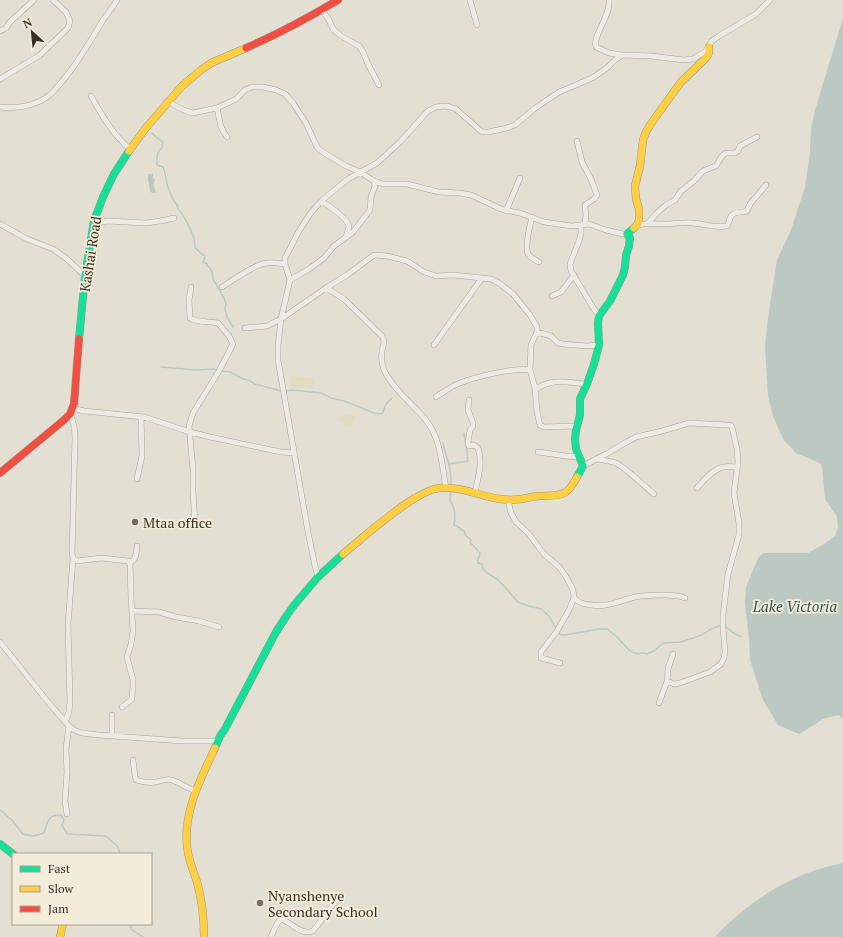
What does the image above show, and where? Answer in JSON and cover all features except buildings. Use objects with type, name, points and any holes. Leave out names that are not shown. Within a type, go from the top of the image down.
[{"type":"street","points":[[0,31],[6,28],[10,22],[34,0]]},
{"type":"street","points":[[0,79],[40,56],[68,28],[70,22],[66,12],[53,0]]},
{"type":"street","points":[[0,107],[10,109],[34,104],[56,89],[76,64],[117,0]]},
{"type":"street","name":"Kashai Road","points":[[72,411],[85,276],[94,221],[114,174],[130,149],[145,129],[187,81],[205,66],[277,34],[338,0]]},
{"type":"street","points":[[470,0],[476,25]]},
{"type":"street","points":[[609,0],[609,8],[595,41],[596,47],[609,53],[622,56],[651,56],[684,60],[693,59],[705,52],[712,41],[756,14],[770,0]]},
{"type":"street","points":[[322,10],[337,33],[359,46],[379,85]]},
{"type":"street","points":[[637,225],[639,215],[635,186],[640,166],[643,140],[646,132],[682,82],[706,58],[709,53],[709,47]]},
{"type":"street","points":[[318,577],[308,532],[278,360],[281,319],[290,280],[285,264],[285,258],[299,231],[321,201],[348,179],[377,163],[433,108],[450,106],[456,109],[482,132],[507,128],[515,125],[534,109],[560,92],[594,77],[608,67],[614,60],[622,56]]},
{"type":"street","points":[[169,102],[190,113],[217,108],[236,99],[245,90],[252,87],[264,87],[285,94],[306,123],[317,147],[321,151],[374,181],[383,184],[407,184],[439,192],[471,195],[506,211],[520,213],[544,222],[572,226],[592,224],[606,230],[623,234],[627,234],[637,225],[644,223],[665,224],[679,222],[727,226],[732,214],[747,211],[750,204],[766,185]]},
{"type":"street","points":[[91,96],[105,121],[120,140],[130,149]]},
{"type":"street","points":[[217,108],[221,128],[227,137]]},
{"type":"street","points":[[648,223],[666,205],[675,200],[681,191],[694,181],[702,172],[716,166],[722,156],[735,153],[738,151],[740,146],[757,137]]},
{"type":"street","points":[[577,141],[582,162],[597,195],[585,205],[586,214],[579,241],[570,264],[571,271],[599,316]]},
{"type":"street","points":[[506,211],[520,178]]},
{"type":"street","points":[[290,280],[324,258],[334,246],[353,232],[370,210],[371,197],[375,186],[374,181]]},
{"type":"street","points":[[321,201],[341,215],[347,222],[349,228],[346,237]]},
{"type":"street","points":[[532,217],[527,249],[529,255],[539,262]]},
{"type":"street","points":[[94,221],[146,223],[174,218]]},
{"type":"street","points":[[0,224],[22,236],[53,249],[67,259],[85,276]]},
{"type":"street","points":[[583,466],[576,449],[574,439],[580,415],[580,399],[587,384],[599,345],[599,316],[610,301],[623,275],[630,238],[627,234]]},
{"type":"street","points":[[245,328],[267,326],[281,319],[374,255],[387,256],[406,261],[424,272],[436,276],[454,275],[490,279],[496,281],[513,294],[537,327],[537,332],[531,345],[530,370],[535,390],[536,412],[540,425],[544,427],[577,426]]},
{"type":"street","points":[[222,287],[262,264],[271,262],[285,264]]},
{"type":"street","points":[[552,296],[561,292],[574,275]]},
{"type":"street","points":[[434,345],[482,278]]},
{"type":"street","points":[[191,287],[189,300],[190,318],[218,323],[229,336],[233,344],[190,420],[190,443],[194,469],[193,491],[195,525]]},
{"type":"street","points":[[326,288],[344,299],[383,338],[385,342],[382,352],[382,365],[409,403],[428,422],[433,431],[440,454],[446,488]]},
{"type":"street","points":[[537,332],[551,336],[558,343],[587,346],[599,345]]},
{"type":"street","points":[[436,397],[453,386],[467,381],[514,370],[530,370]]},
{"type":"street","points":[[535,390],[544,384],[553,382],[587,384]]},
{"type":"street","points":[[469,400],[468,410],[473,426],[470,430],[468,443],[469,446],[478,448],[480,456],[480,468],[475,492]]},
{"type":"street","points":[[67,814],[65,801],[67,772],[66,749],[70,701],[68,625],[73,558],[75,438],[75,426],[72,411]]},
{"type":"street","points":[[0,473],[72,411],[144,417],[210,437],[276,451],[294,453]]},
{"type":"street","points":[[137,479],[142,456],[141,417]]},
{"type":"street","points":[[204,937],[204,926],[196,877],[188,852],[187,826],[198,782],[218,741],[282,623],[295,604],[318,577],[336,560],[385,519],[426,492],[434,489],[446,488],[466,490],[491,498],[508,500],[560,495],[569,490],[583,466],[636,437],[689,423],[730,425],[732,427],[737,449],[738,462],[734,493],[739,523],[738,535],[728,574],[723,625],[724,658],[721,664],[710,672],[680,683],[674,684],[667,681]]},
{"type":"street","points":[[538,452],[580,457]]},
{"type":"street","points":[[596,459],[619,465],[654,494]]},
{"type":"street","points":[[697,488],[705,479],[719,468],[737,467]]},
{"type":"street","points":[[508,500],[511,513],[516,522],[528,533],[544,554],[559,567],[573,590],[574,598],[564,620],[541,652],[541,658],[560,663]]},
{"type":"street","points":[[130,563],[136,557],[137,546]]},
{"type":"street","points":[[73,558],[77,561],[100,558],[128,561],[130,563]]},
{"type":"street","points":[[122,708],[131,701],[133,694],[133,680],[127,657],[133,631],[130,563]]},
{"type":"street","points":[[574,598],[584,604],[596,606],[605,606],[642,596],[674,595],[685,598]]},
{"type":"street","points":[[132,612],[159,612],[219,627]]},
{"type":"street","points":[[0,642],[67,724],[74,730],[82,733],[112,736],[183,741],[218,741]]},
{"type":"street","points":[[659,703],[667,681],[668,669],[673,654]]},
{"type":"street","points":[[112,715],[112,736]]},
{"type":"street","points":[[134,760],[136,780],[150,783],[166,779],[172,780],[196,791]]},
{"type":"street","points":[[0,844],[12,853]]},
{"type":"street","points":[[271,937],[279,921],[282,919],[302,932],[307,933],[312,931],[336,901]]},
{"type":"street","points":[[60,937],[63,925]]},
{"type":"shaded area","points":[[290,376],[314,378],[314,389],[290,387]]},
{"type":"shaded area","points":[[348,414],[357,417],[350,427],[341,423],[336,418]]},
{"type":"water","name":"Lake Victoria","points":[[843,18],[843,719],[839,715],[823,719],[799,734],[778,725],[763,700],[750,660],[745,603],[746,587],[758,558],[763,553],[808,553],[835,536],[838,527],[837,517],[825,499],[821,464],[796,453],[783,439],[773,416],[768,396],[765,346],[777,260],[791,230],[805,187],[810,153],[811,129],[815,110]]},
{"type":"water","points":[[148,174],[153,174],[153,178],[155,180],[154,185],[156,192],[154,193],[150,192]]},
{"type":"water","points":[[843,863],[843,937],[715,937],[725,926],[749,906],[788,881],[819,869]]},
{"type":"waterway","points":[[152,133],[163,142],[162,148],[158,153],[157,165],[163,167],[170,194],[189,226],[193,235],[195,248],[205,256],[203,262],[207,264],[212,272],[213,279],[226,303],[225,309],[227,317],[233,327]]},
{"type":"waterway","points":[[161,367],[217,370]]},
{"type":"waterway","points":[[221,371],[230,372],[255,384],[281,391]]},
{"type":"waterway","points":[[285,391],[292,390],[321,393],[374,413],[382,414],[386,404],[392,398]]},
{"type":"waterway","points":[[449,464],[468,461],[464,434]]},
{"type":"waterway","points":[[443,443],[450,469],[451,485]]},
{"type":"waterway","points":[[451,491],[450,501],[455,512],[454,525],[464,531],[466,536],[471,540],[470,542],[479,552],[478,563],[482,564],[483,569],[497,579],[518,602],[541,609],[549,616],[557,630]]},
{"type":"waterway","points":[[559,633],[561,635],[565,635],[607,629],[632,652],[647,654],[654,651],[663,643],[681,642],[702,635],[711,629],[722,625]]},
{"type":"waterway","points":[[725,626],[741,637]]},
{"type":"waterway","points":[[0,810],[12,820],[23,834],[33,836],[44,833],[49,820],[53,816],[61,815],[64,820],[62,825],[67,834],[106,836],[118,847],[120,853]]},
{"type":"waterway","points":[[131,925],[131,929],[143,937]]},
{"type":"traffic: fast","points":[[79,339],[85,276],[94,221],[114,174],[129,151]]},
{"type":"traffic: fast","points":[[577,477],[583,466],[576,449],[575,439],[580,415],[580,399],[587,384],[599,345],[599,316],[610,301],[623,275],[630,238],[627,234],[634,228]]},
{"type":"traffic: fast","points":[[215,748],[276,632],[287,615],[318,577],[343,554]]},
{"type":"traffic: fast","points":[[0,844],[12,853]]},
{"type":"traffic: slow","points":[[634,228],[639,220],[639,209],[636,199],[635,186],[640,166],[643,140],[646,132],[681,82],[706,58],[709,53],[709,47]]},
{"type":"traffic: slow","points":[[129,151],[145,129],[182,86],[211,63],[246,48]]},
{"type":"traffic: slow","points":[[343,554],[396,511],[415,498],[434,489],[459,489],[492,498],[508,500],[562,494],[570,489],[577,477]]},
{"type":"traffic: slow","points":[[204,937],[200,896],[188,853],[187,825],[193,799],[215,748]]},
{"type":"traffic: slow","points":[[60,937],[63,925]]},
{"type":"traffic: jam","points":[[246,48],[293,26],[338,0]]},
{"type":"traffic: jam","points":[[0,473],[70,414],[74,404],[79,339]]},
{"type":"place","name":"Mtaa office","points":[[135,522]]},
{"type":"place","name":"Nyanshenye Secondary School","points":[[260,903]]}]
